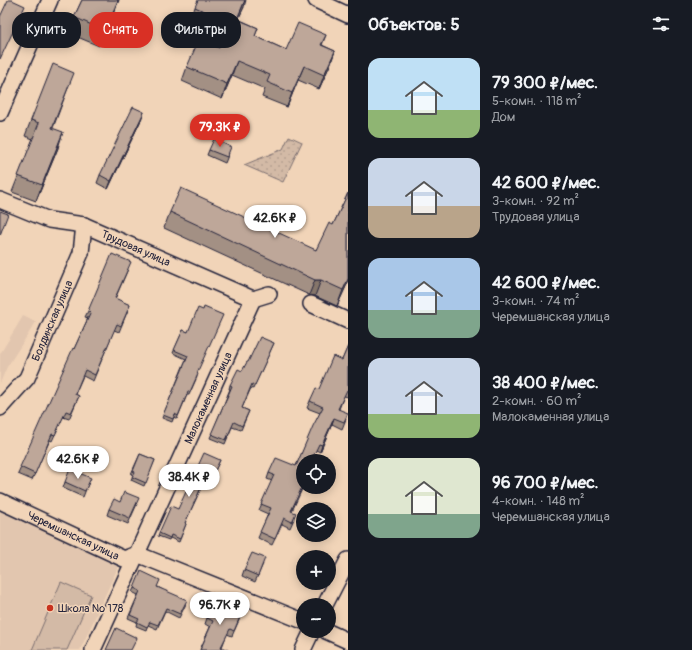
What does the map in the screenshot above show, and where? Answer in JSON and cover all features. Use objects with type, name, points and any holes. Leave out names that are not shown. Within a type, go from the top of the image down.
[{"type":"street","points":[[0,113],[50,0]]},
{"type":"street","points":[[316,0],[348,15]]},
{"type":"street","name":"Трудовая улица","points":[[0,200],[49,220],[84,225],[253,299]]},
{"type":"street","name":"Болдинская улица","points":[[0,408],[27,378],[81,253],[84,225]]},
{"type":"street","points":[[253,299],[269,294]]},
{"type":"street","name":"Малокаменная улица","points":[[93,650],[253,299]]},
{"type":"street","points":[[311,304],[348,321]]},
{"type":"street","name":"Черемшанская улица","points":[[0,502],[124,559],[137,554],[296,618]]},
{"type":"street","points":[[329,598],[348,560]]},
{"type":"street","points":[[336,636],[348,642]]},
{"type":"street","points":[[303,650],[309,638]]},
{"type":"shaded area","points":[[289,136],[302,142],[283,182],[244,165],[283,149]]},
{"type":"shaded area","points":[[23,316],[36,322],[7,367],[0,383],[0,354]]},
{"type":"shaded area","name":"Школа № 178","points":[[0,510],[119,565],[80,650],[0,650]]},
{"type":"shaded area","points":[[61,582],[91,595],[67,650],[32,650]]},
{"type":"building","points":[[8,0],[12,0],[25,6],[22,12],[12,12],[12,34],[0,59],[0,17]]},
{"type":"building","points":[[82,0],[118,0],[113,12],[89,12],[89,24],[81,20],[81,12],[76,12]]},
{"type":"building","points":[[198,0],[245,0],[240,12],[206,12],[195,7]]},
{"type":"building","points":[[241,21],[258,28],[255,36],[286,50],[298,23],[326,35],[321,45],[335,51],[324,75],[304,66],[292,93],[267,82],[270,75],[237,61],[227,84],[187,67],[195,48],[241,48]]},
{"type":"building","points":[[53,64],[74,73],[52,128],[63,132],[42,185],[18,176],[39,123],[31,120]]},
{"type":"building","points":[[133,107],[144,112],[111,181],[100,175]]},
{"type":"building","points":[[214,139],[231,147],[227,157],[209,150]]},
{"type":"building","points":[[181,188],[316,250],[329,223],[333,225],[348,193],[348,279],[343,290],[321,280],[315,280],[170,212]]},
{"type":"building","points":[[0,211],[8,214],[0,235]]},
{"type":"building","points":[[112,254],[131,262],[115,298],[130,305],[121,326],[117,324],[95,375],[85,370],[75,394],[79,396],[71,413],[66,411],[55,435],[52,434],[35,474],[20,467],[73,348],[74,349],[91,312],[88,311]]},
{"type":"building","points":[[204,307],[223,315],[190,392],[188,392],[178,416],[175,414],[173,419],[163,415],[188,356],[174,350],[183,330],[188,332],[198,308],[203,310]]},
{"type":"building","points":[[260,337],[274,343],[255,385],[252,384],[242,408],[249,411],[242,426],[234,422],[226,440],[211,434],[232,386],[230,385],[238,369],[242,371]]},
{"type":"building","points":[[348,346],[348,390],[338,409],[348,413],[344,422],[334,418],[322,445],[319,444],[314,454],[301,454],[323,407],[310,401],[316,388],[319,389],[333,356],[342,360]]},
{"type":"building","points":[[204,453],[220,460],[209,483],[204,481],[185,523],[186,524],[180,539],[171,535],[170,538],[159,533],[171,506],[178,509]]},
{"type":"building","points":[[140,454],[155,460],[146,483],[132,477]]},
{"type":"building","points":[[276,458],[296,466],[296,494],[299,494],[291,511],[296,513],[292,522],[284,518],[275,539],[260,532],[271,508],[261,504],[274,475],[269,473]]},
{"type":"building","points":[[70,469],[91,478],[85,491],[65,482]]},
{"type":"building","points":[[124,492],[139,498],[130,518],[109,509],[114,499],[120,502]]},
{"type":"building","points":[[252,553],[265,558],[258,576],[244,570]]},
{"type":"building","points":[[141,571],[160,580],[157,587],[187,600],[180,614],[166,608],[158,625],[150,622],[147,627],[137,622],[139,619],[130,615],[140,591],[134,588]]},
{"type":"building","points":[[215,600],[242,612],[234,631],[230,629],[221,647],[228,650],[200,650],[213,621],[207,618]]},
{"type":"building","points":[[116,628],[137,638],[131,650],[106,650]]},
{"type":"place","name":"Школа № 178","points":[[50,608]]}]
